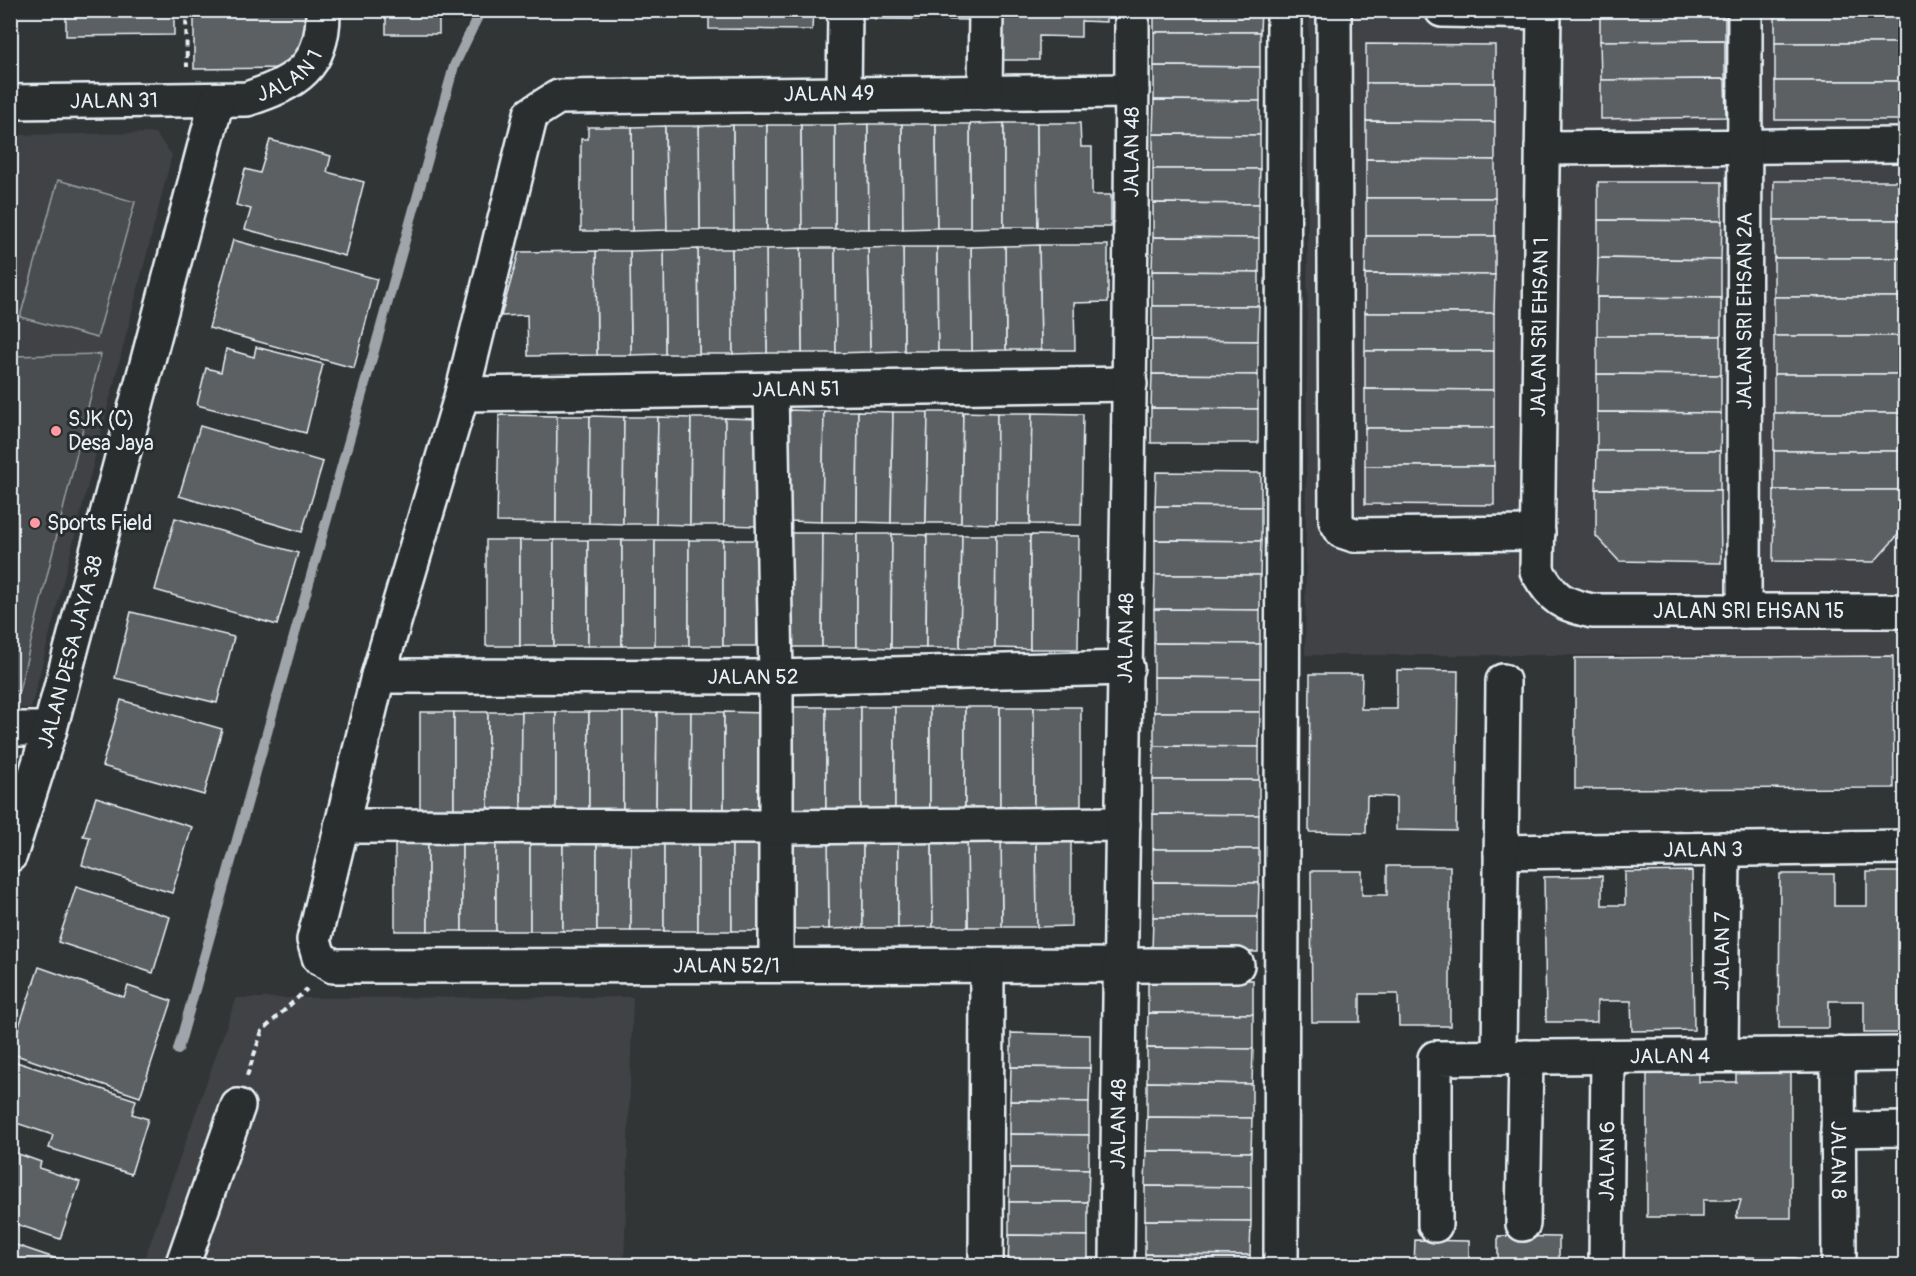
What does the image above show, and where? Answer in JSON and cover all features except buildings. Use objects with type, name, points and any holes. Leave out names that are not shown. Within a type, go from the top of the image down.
[{"type":"street","name":"JALAN 1","points":[[202,100],[247,99],[281,88],[303,74],[320,48],[323,10]]},
{"type":"street","points":[[844,94],[845,10]]},
{"type":"street","points":[[985,93],[986,10]]},
{"type":"street","name":"JALAN 48","points":[[1118,1266],[1119,965],[1127,668],[1132,10]]},
{"type":"street","points":[[1281,1266],[1284,10]]},
{"type":"street","points":[[1334,10],[1335,520],[1342,531],[1354,535],[1538,534]]},
{"type":"street","points":[[1442,10],[1544,11]]},
{"type":"street","name":"JALAN SRI EHSAN 2A","points":[[1744,611],[1745,10]]},
{"type":"street","name":"JALAN SRI EHSAN 1","points":[[1544,11],[1537,571],[1549,593],[1568,606],[1592,611]]},
{"type":"street","points":[[10,90],[10,102]]},
{"type":"street","name":"JALAN 49","points":[[462,394],[531,114],[558,97],[1132,91]]},
{"type":"street","name":"JALAN 31","points":[[10,102],[202,100]]},
{"type":"street","name":"JALAN DESA JAYA 38","points":[[10,855],[50,729],[202,100]]},
{"type":"street","points":[[1542,148],[1905,145]]},
{"type":"street","name":"JALAN 51","points":[[462,394],[1130,384]]},
{"type":"street","points":[[771,389],[776,677],[776,964]]},
{"type":"street","points":[[333,966],[319,957],[314,940],[378,676],[462,394]]},
{"type":"street","name":"JALAN SRI EHSAN 15","points":[[1592,611],[1905,611]]},
{"type":"street","name":"JALAN 52","points":[[378,676],[776,677],[1127,668]]},
{"type":"street","points":[[1503,681],[1501,852],[1523,1224]]},
{"type":"street","points":[[10,729],[50,729]]},
{"type":"street","points":[[341,826],[776,827],[1123,824]]},
{"type":"street","name":"JALAN 3","points":[[1501,852],[1905,847]]},
{"type":"street","name":"JALAN 7","points":[[1721,1055],[1723,849]]},
{"type":"street","points":[[986,1266],[987,965]]},
{"type":"street","name":"JALAN 52/1","points":[[333,966],[1237,965]]},
{"type":"street","name":"JALAN 8","points":[[1838,1054],[1839,1266]]},
{"type":"street","name":"JALAN 4","points":[[1435,1225],[1435,1058],[1905,1054]]},
{"type":"street","name":"JALAN 6","points":[[1606,1266],[1608,1056]]},
{"type":"street","points":[[182,1266],[238,1106]]},
{"type":"street","points":[[1838,1130],[1905,1129]]},
{"type":"path","points":[[186,10],[202,100]]},
{"type":"path","points":[[238,1106],[262,1031],[333,966]]},
{"type":"shaded area","points":[[1309,11],[1905,11],[1905,655],[1305,655]]},
{"type":"shaded area","name":"SJK (C) Desa Jaya","points":[[155,133],[172,155],[31,708],[10,708],[10,135]]},
{"type":"shaded area","points":[[58,180],[135,202],[97,338],[20,317]]},
{"type":"shaded area","name":"Sports Field","points":[[101,354],[19,691],[11,691],[11,356]]},
{"type":"shaded area","points":[[633,997],[624,1265],[142,1266],[236,998]]},
{"type":"waterway","points":[[178,1050],[454,66],[481,10]]},
{"type":"place","name":"SJK (C) Desa Jaya","points":[[56,431]]},
{"type":"place","name":"Sports Field","points":[[35,523]]}]
